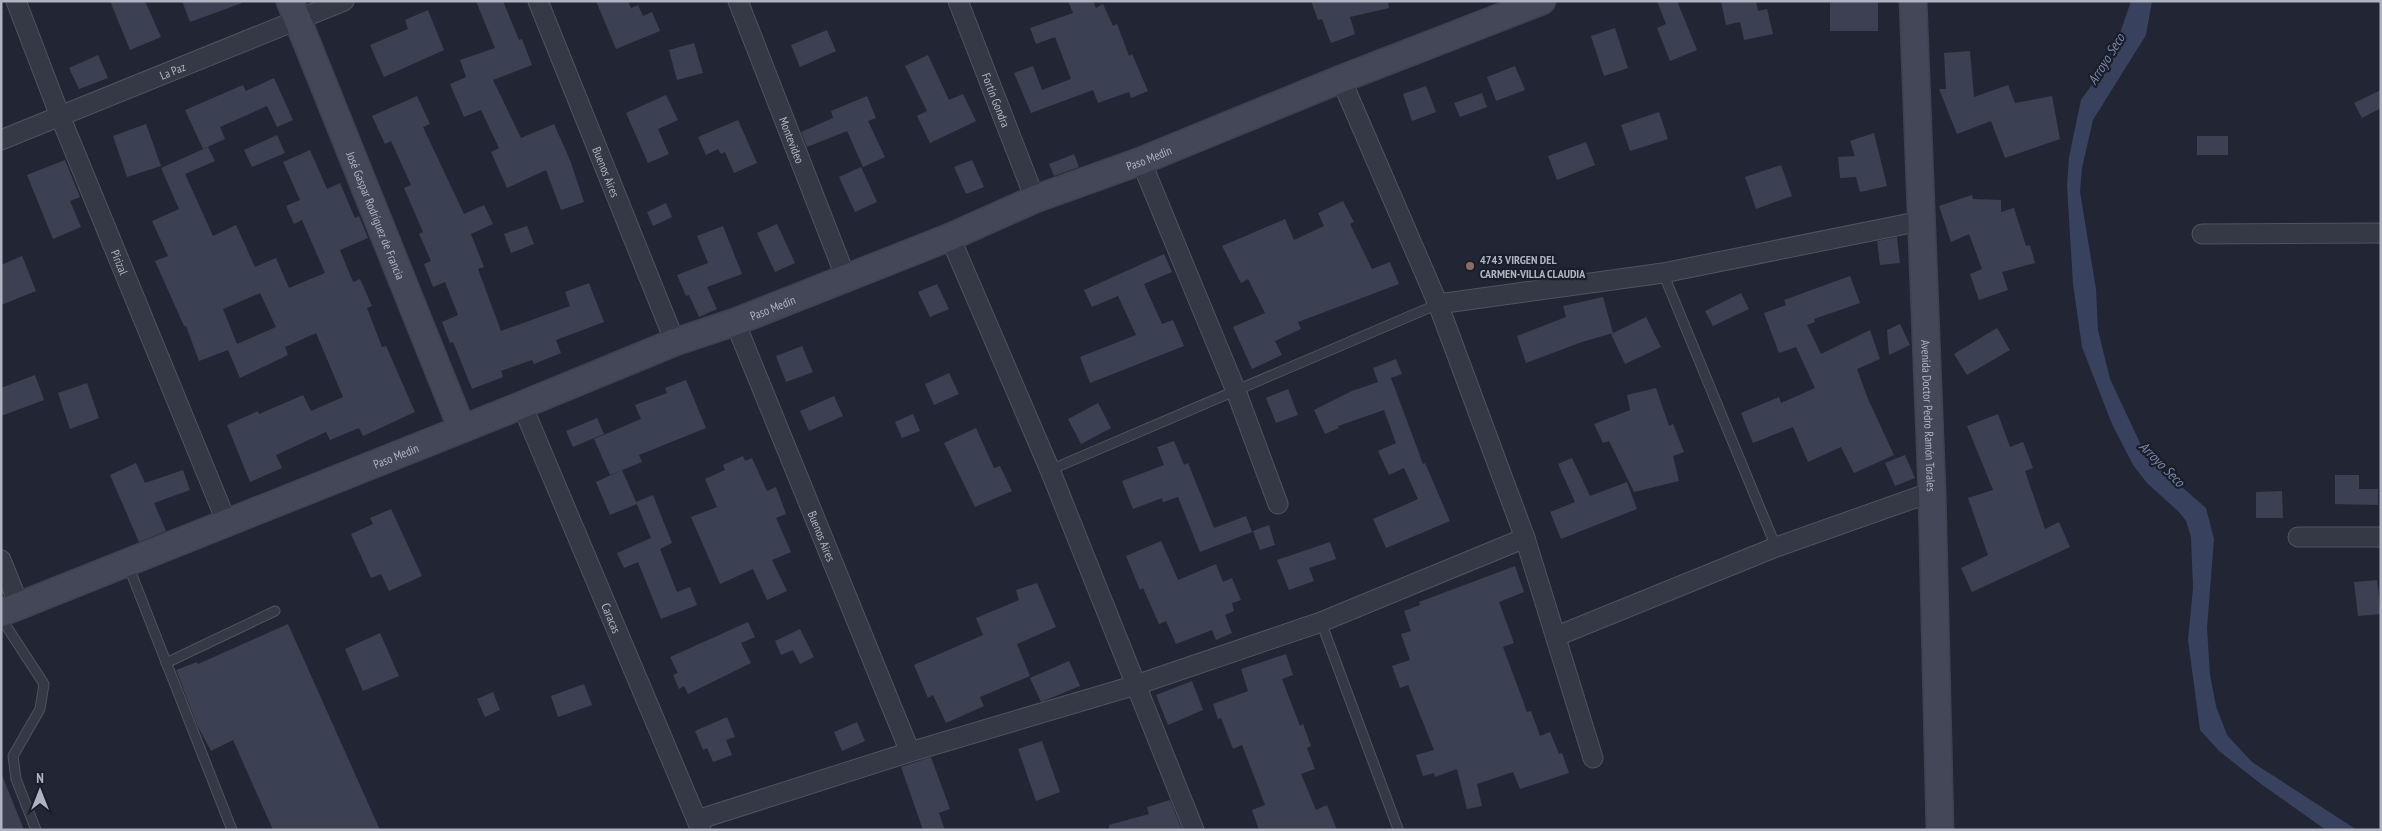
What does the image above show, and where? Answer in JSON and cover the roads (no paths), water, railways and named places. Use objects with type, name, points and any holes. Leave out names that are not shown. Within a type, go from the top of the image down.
[{"type":"street","name":"Pirizal","points":[[16,1],[60,116],[227,523]]},
{"type":"street","name":"La Paz","points":[[1,140],[60,116],[293,11],[344,1]]},
{"type":"street","name":"Buenos Aires","points":[[538,1],[675,342]]},
{"type":"street","name":"Montevideo","points":[[738,1],[846,278]]},
{"type":"street","name":"Fortín Gondra","points":[[959,1],[1035,200]]},
{"type":"street","name":"Paso Medin","points":[[7,612],[675,342],[735,322],[950,237],[1035,200],[1141,161],[1341,79],[1542,1]]},
{"type":"street","name":"Avenida Doctor Pedro Ramón Torales","points":[[1913,1],[1932,492],[1940,830]]},
{"type":"street","name":"José Gaspar Rodríguez de Francia","points":[[293,11],[462,429]]},
{"type":"street","points":[[1341,79],[1438,304],[1525,538],[1557,636],[1593,758]]},
{"type":"street","points":[[1141,161],[1236,392],[1278,504]]},
{"type":"street","points":[[1438,304],[1663,273],[1921,221]]},
{"type":"street","points":[[2202,234],[2381,233]]},
{"type":"street","points":[[950,237],[1050,470],[1194,830]]},
{"type":"street","name":"Buenos Aires","points":[[735,322],[910,752]]},
{"type":"street","name":"Caracas","points":[[522,405],[699,825]]},
{"type":"street","points":[[1557,636],[1776,547],[1932,492]]},
{"type":"street","points":[[2298,537],[2381,537]]},
{"type":"street","points":[[699,825],[910,752],[1136,685],[1321,622],[1525,538]]},
{"type":"street","points":[[1,560],[7,612]]},
{"type":"lane","points":[[1663,273],[1776,547]]},
{"type":"lane","points":[[1050,470],[1438,304]]},
{"type":"lane","points":[[127,563],[232,830]]},
{"type":"lane","points":[[166,663],[275,611]]},
{"type":"lane","points":[[7,612],[44,684],[40,709],[13,756],[16,779],[36,830]]},
{"type":"lane","points":[[1321,622],[1398,829]]},
{"type":"water","points":[[2131,1],[2152,1],[2146,35],[2093,120],[2082,168],[2080,192],[2096,289],[2098,330],[2110,379],[2141,445],[2160,468],[2206,508],[2214,539],[2207,628],[2210,675],[2216,706],[2227,735],[2252,762],[2357,830],[2326,830],[2261,784],[2219,751],[2200,730],[2188,640],[2193,588],[2191,537],[2186,521],[2179,512],[2147,483],[2133,465],[2112,424],[2082,347],[2073,284],[2067,186],[2069,157],[2081,100],[2101,72],[2119,36]]},
{"type":"place","name":"4743 VIRGEN DEL CARMEN-VILLA CLAUDIA","points":[[1470,266]]},
{"type":"water label","name":"Arroyo Seco","points":[[2106,59]]},
{"type":"water label","name":"Arroyo Seco","points":[[2162,464]]}]
